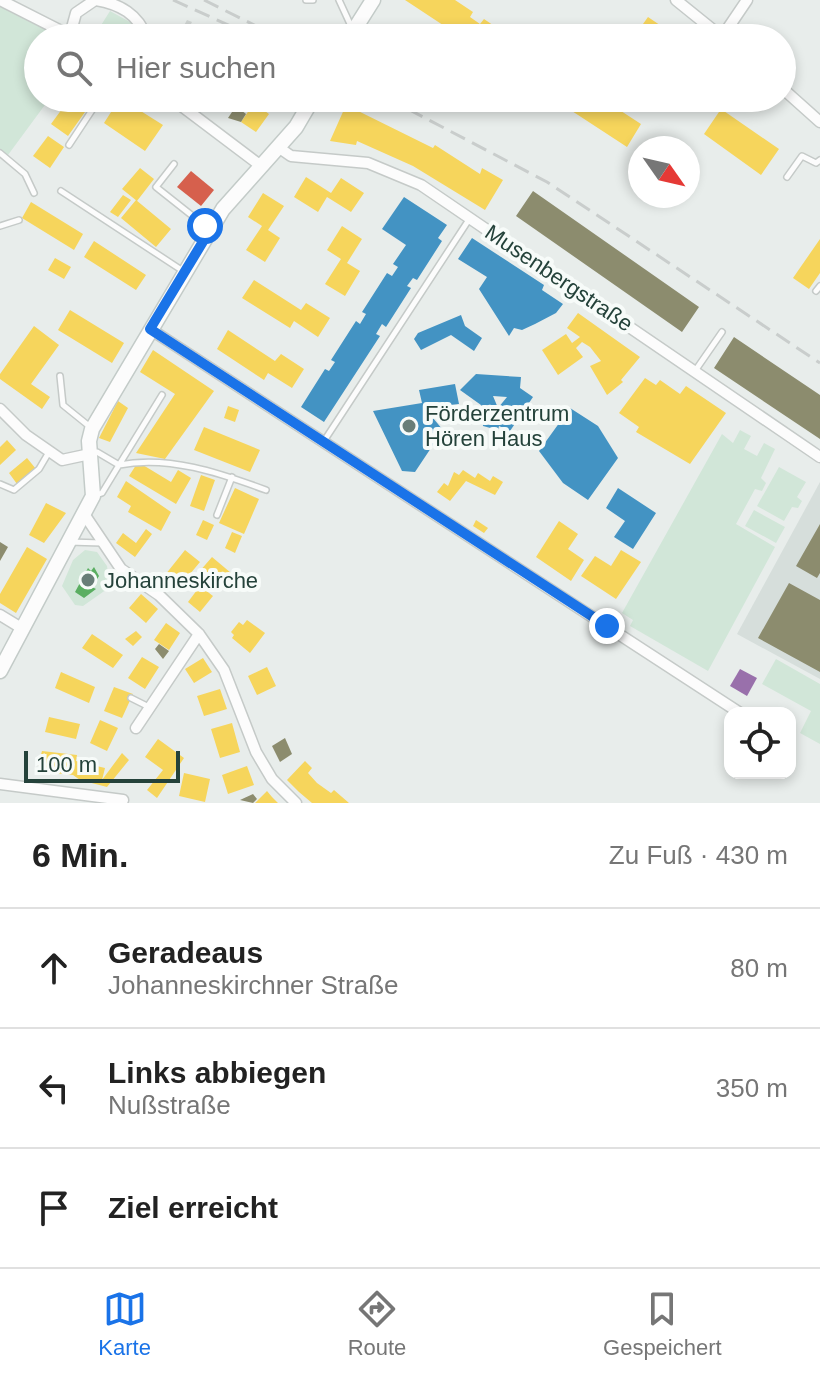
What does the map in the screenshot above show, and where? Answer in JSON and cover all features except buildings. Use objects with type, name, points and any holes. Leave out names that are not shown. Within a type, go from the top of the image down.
[{"type":"street","points":[[0,0],[47,24]]},
{"type":"street","points":[[74,24],[76,13],[95,0],[125,9],[141,24]]},
{"type":"street","points":[[357,24],[373,0]]},
{"type":"street","points":[[676,0],[705,24]]},
{"type":"street","points":[[731,24],[747,0]]},
{"type":"street","points":[[796,101],[820,122]]},
{"type":"street","points":[[190,112],[261,166]]},
{"type":"street","points":[[0,671],[93,496],[92,429],[210,230],[231,199],[278,147],[303,112]]},
{"type":"street","name":"Musenbergstraße","points":[[278,147],[291,156],[343,158],[384,168],[421,185],[820,457]]},
{"type":"street","points":[[150,329],[731,707]]},
{"type":"street","points":[[0,409],[62,460],[90,454]]},
{"type":"street","points":[[84,514],[121,569],[159,595],[199,634],[224,670],[256,752],[272,779],[296,803]]},
{"type":"street","points":[[0,615],[23,629]]},
{"type":"street","points":[[136,728],[199,634]]},
{"type":"street","points":[[0,784],[123,800]]},
{"type":"lane","points":[[306,0],[313,0]]},
{"type":"lane","points":[[339,0],[347,24]]},
{"type":"lane","points":[[69,145],[91,112]]},
{"type":"lane","points":[[0,153],[25,174],[34,193]]},
{"type":"lane","points":[[787,177],[802,156],[816,163],[820,160]]},
{"type":"lane","points":[[174,164],[156,187],[210,230]]},
{"type":"lane","points":[[61,191],[184,271]]},
{"type":"lane","points":[[324,442],[470,218]]},
{"type":"lane","points":[[0,226],[19,220]]},
{"type":"lane","points":[[695,372],[722,332]]},
{"type":"lane","points":[[60,376],[63,405],[92,429]]},
{"type":"lane","points":[[93,496],[102,493],[162,395]]},
{"type":"lane","points":[[0,484],[14,490],[39,469],[49,452]]},
{"type":"lane","points":[[90,454],[97,452],[119,465],[142,460],[208,468],[266,490]]},
{"type":"lane","points":[[217,515],[232,477]]},
{"type":"lane","points":[[68,542],[103,542]]},
{"type":"lane","points":[[131,698],[149,707]]},
{"type":"shaded area","points":[[820,482],[820,679],[737,634]]},
{"type":"green space","points":[[0,5],[38,24],[24,24],[24,112],[40,112],[8,155],[0,149]]},
{"type":"green space","points":[[110,11],[131,24],[102,24]]},
{"type":"green space","points":[[740,430],[751,436],[744,449],[757,456],[764,443],[775,449],[761,478],[766,483],[762,491],[755,489],[736,524],[775,547],[708,671],[630,626],[633,620],[622,613],[722,434],[733,443]]},
{"type":"green space","points":[[779,467],[806,482],[797,497],[802,501],[798,508],[792,507],[784,521],[757,506]]},
{"type":"green space","points":[[754,510],[785,527],[776,543],[745,526]]},
{"type":"green space","points":[[85,550],[97,552],[107,566],[110,587],[83,606],[75,605],[62,586],[73,560]]},
{"type":"green space","points":[[776,659],[820,684],[820,744],[800,733],[811,711],[762,684]]},
{"type":"railway","points":[[173,0],[226,24]]},
{"type":"railway","points":[[204,0],[252,24]]},
{"type":"railway","points":[[414,112],[547,182],[820,363]]},
{"type":"place","name":"Förderzentrum Hören Haus","points":[[409,426]]},
{"type":"place","name":"Johanneskirche","points":[[88,580]]},
{"type":"route","points":[[205,226],[210,230],[150,329],[607,626]]}]
